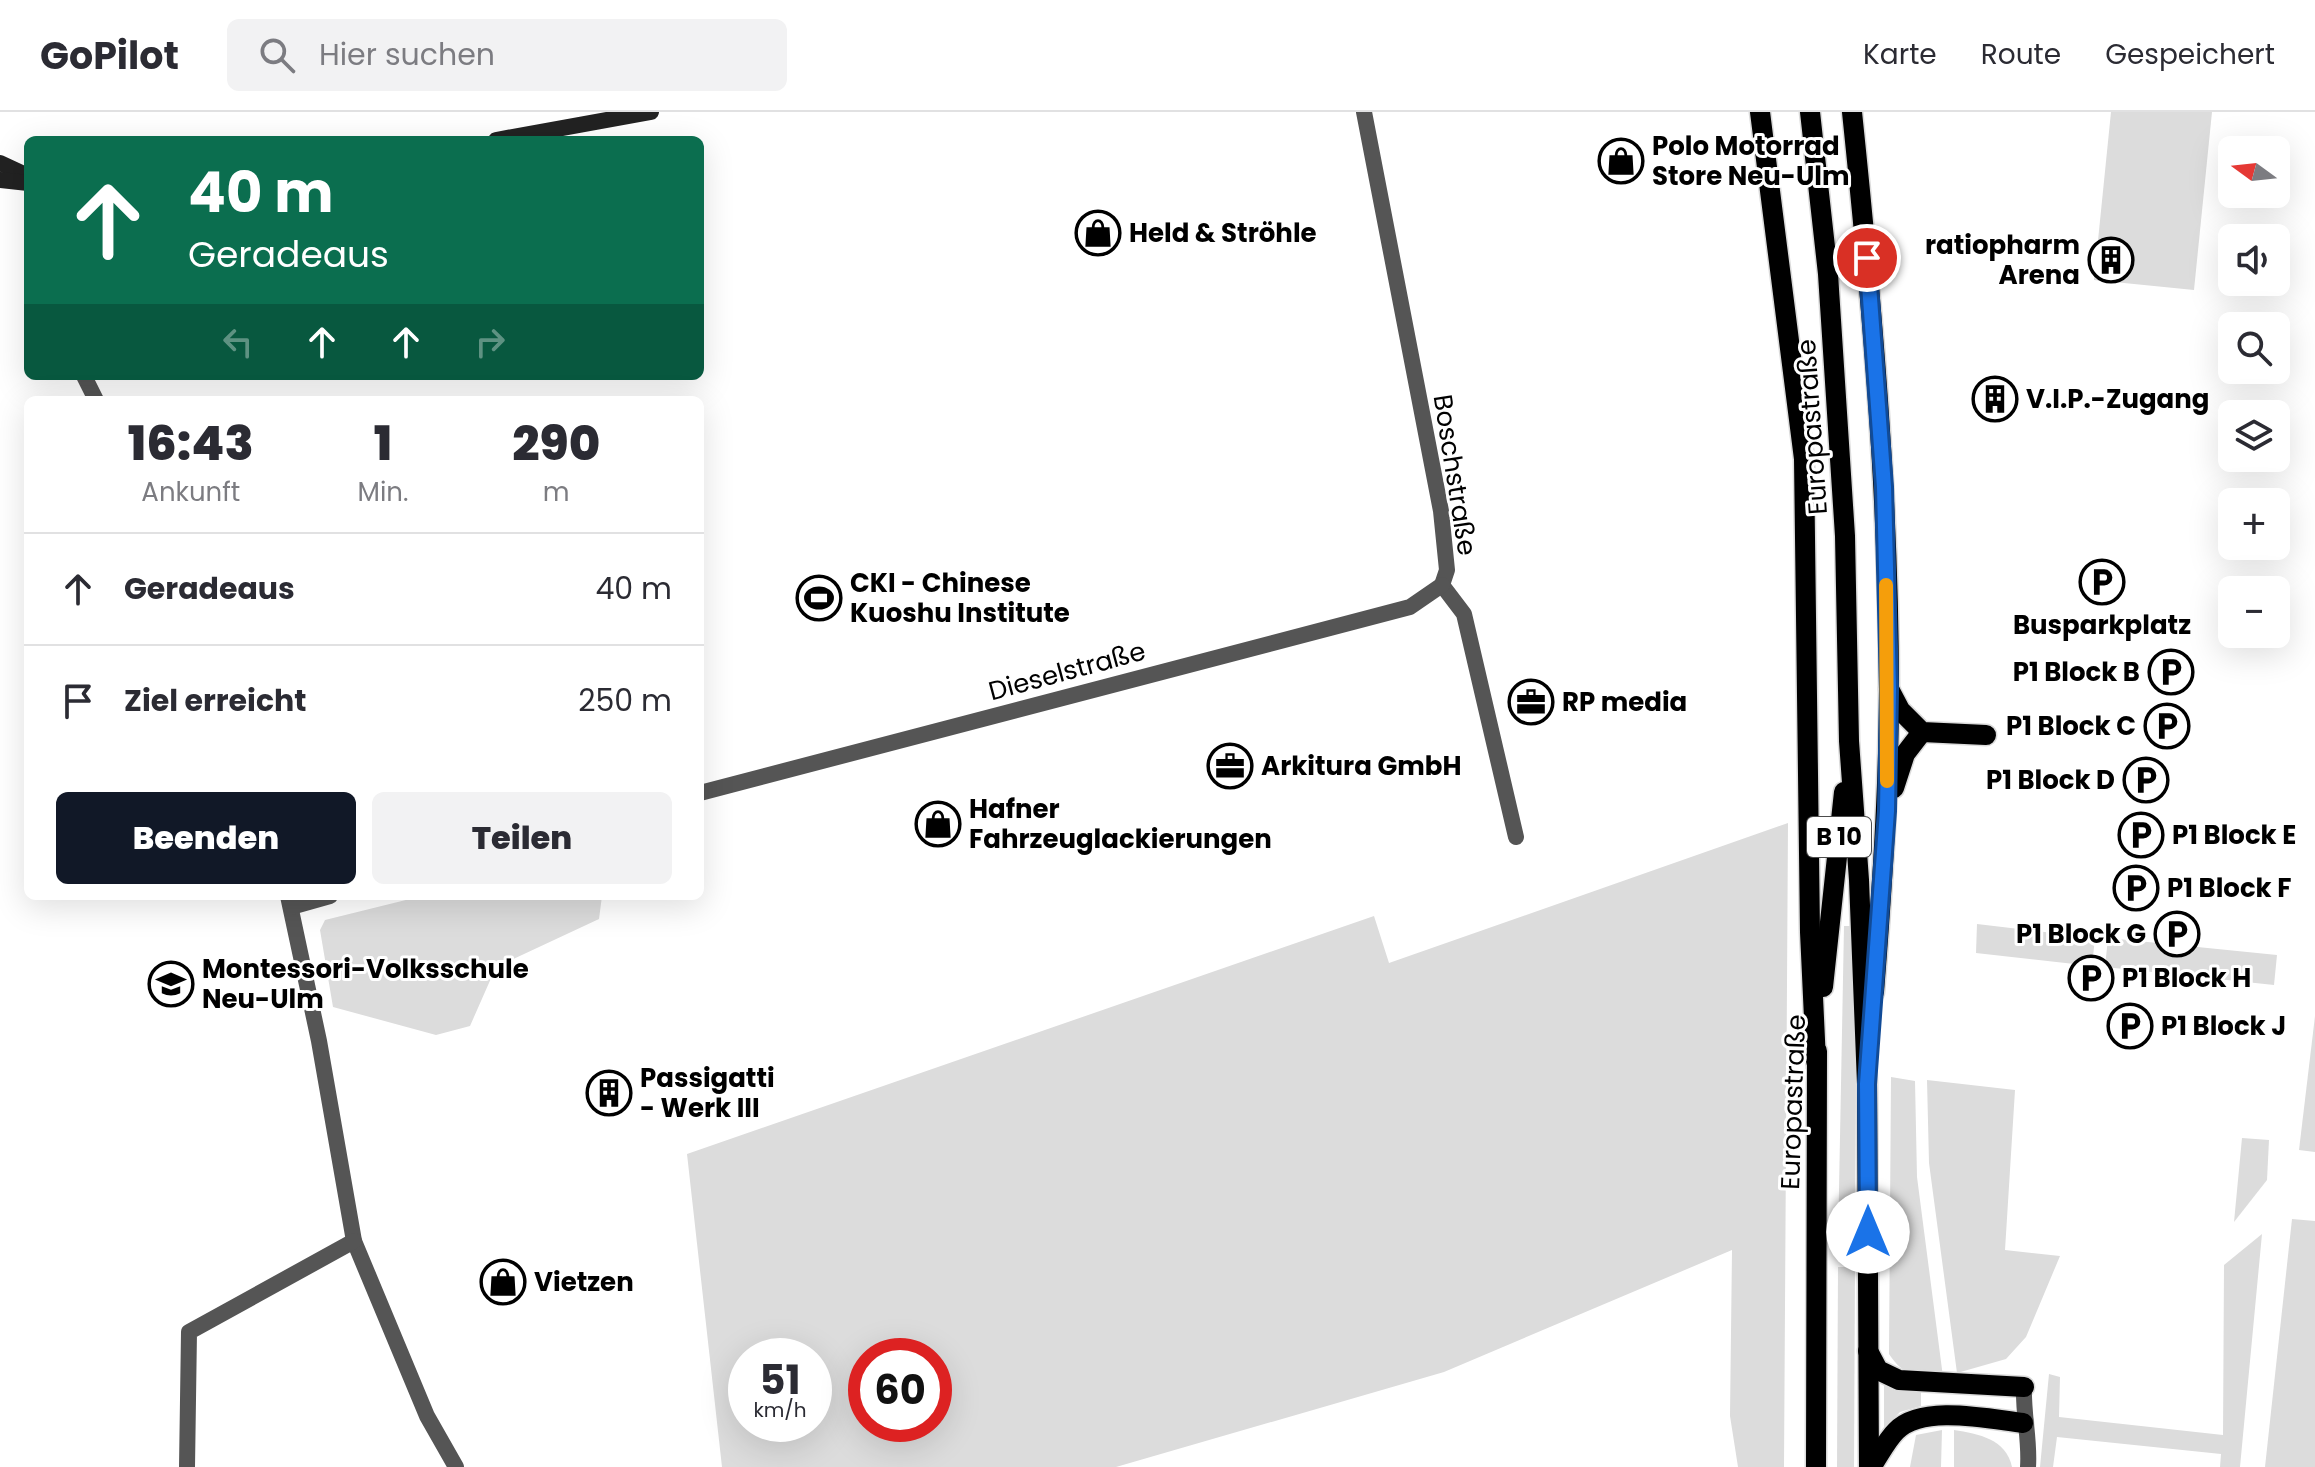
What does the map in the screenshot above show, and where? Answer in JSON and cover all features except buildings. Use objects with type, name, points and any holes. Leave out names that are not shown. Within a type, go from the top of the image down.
[{"type":"main road","points":[[518,136],[651,112]]},
{"type":"main road","points":[[1760,112],[1804,459],[1810,932],[1816,1061]]},
{"type":"main road","name":"Europastraße","points":[[1810,112],[1839,417],[1849,741],[1859,880],[1867,1084],[1870,1467]]},
{"type":"main road","points":[[1852,112],[1873,316],[1884,487],[1889,689],[1887,811],[1867,1084]]},
{"type":"main road","points":[[0,163],[24,174]]},
{"type":"main road","points":[[0,180],[24,183]]},
{"type":"main road","points":[[1889,689],[1900,710],[1922,732],[1986,735]]},
{"type":"main road","points":[[1887,811],[1905,754],[1922,732]]},
{"type":"main road","name":"Europastraße","points":[[1816,1467],[1816,1061],[1849,741]]},
{"type":"main road","points":[[1868,1351],[1878,1370],[1899,1380],[2024,1387]]},
{"type":"main road","points":[[1870,1467],[1897,1430],[1913,1420],[1954,1415],[2023,1423]]},
{"type":"street","name":"Boschstraße","points":[[1364,112],[1441,511],[1447,570],[1442,585],[1464,614],[1516,837]]},
{"type":"street","name":"Dieselstraße","points":[[704,792],[1410,607],[1442,585]]},
{"type":"street","points":[[290,901],[354,1241],[427,1416],[456,1467]]},
{"type":"street","points":[[187,1467],[189,1332],[354,1241]]},
{"type":"street","points":[[2024,1387],[2023,1423],[2029,1448],[2028,1467]]},
{"type":"shaded area","points":[[2111,112],[2212,112],[2194,290],[2094,280]]},
{"type":"shaded area","points":[[1788,823],[1784,1467],[1738,1467],[1730,1416],[1732,1250],[1444,1372],[1116,1467],[722,1467],[687,1154],[1374,916],[1389,963]]},
{"type":"shaded area","points":[[406,900],[601,900],[599,919],[496,967],[470,1026],[436,1035],[333,1007],[320,930],[325,920]]},
{"type":"shaded area","points":[[1977,924],[2095,938],[2092,966],[1976,953]]},
{"type":"shaded area","points":[[1844,926],[1851,926],[1856,1062],[1855,1243],[1838,1243]]},
{"type":"shaded area","points":[[2108,938],[2277,955],[2274,985],[2105,967]]},
{"type":"shaded area","points":[[2315,1016],[2315,1152],[2299,1150]]},
{"type":"shaded area","points":[[1891,1077],[1915,1081],[1917,1177],[1943,1377],[1912,1374],[1900,1367],[1889,1354]]},
{"type":"shaded area","points":[[1927,1080],[2015,1090],[2005,1250],[2060,1256],[2026,1337],[2006,1359],[1957,1373],[1929,1163]]},
{"type":"shaded area","points":[[2242,1138],[2269,1140],[2267,1180],[2234,1222]]},
{"type":"shaded area","points":[[2292,1219],[2315,1221],[2315,1467],[2265,1467]]},
{"type":"shaded area","points":[[2262,1234],[2240,1467],[2220,1467],[2221,1454],[2057,1437],[2053,1467],[2040,1467],[2049,1374],[2060,1377],[2059,1417],[2223,1435],[2224,1265]]},
{"type":"shaded area","points":[[1838,1267],[1855,1267],[1854,1467],[1837,1467]]},
{"type":"shaded area","points":[[1884,1385],[1896,1391],[1921,1391],[1921,1406],[1900,1412],[1884,1429]]},
{"type":"shaded area","points":[[1942,1430],[1941,1467],[1910,1467],[1916,1435]]},
{"type":"shaded area","points":[[1954,1430],[1982,1436],[1998,1444],[2012,1467],[1954,1467]]},
{"type":"slow traffic","points":[[1886,585],[1889,689],[1887,781]]},
{"type":"place","name":"Polo Motorrad Store Neu-Ulm","points":[[1621,161]]},
{"type":"place","name":"Held & Ströhle","points":[[1098,233]]},
{"type":"place","name":"ratiopharm Arena","points":[[2111,260]]},
{"type":"place","name":"V.I.P.-Zugang","points":[[1995,399]]},
{"type":"place","name":"Busparkplatz","points":[[2102,582]]},
{"type":"place","name":"CKI - Chinese Kuoshu Institute","points":[[819,598]]},
{"type":"place","name":"P1 Block B","points":[[2171,672]]},
{"type":"place","name":"RP media","points":[[1531,702]]},
{"type":"place","name":"P1 Block C","points":[[2167,726]]},
{"type":"place","name":"Arkitura GmbH","points":[[1230,766]]},
{"type":"place","name":"P1 Block D","points":[[2146,780]]},
{"type":"place","name":"Hafner Fahrzeuglackierungen","points":[[938,824]]},
{"type":"place","name":"P1 Block E","points":[[2141,835]]},
{"type":"place","name":"P1 Block F","points":[[2136,888]]},
{"type":"place","name":"P1 Block G","points":[[2177,934]]},
{"type":"place","name":"P1 Block H","points":[[2091,978]]},
{"type":"place","name":"Montessori-Volksschule Neu-Ulm","points":[[171,984]]},
{"type":"place","name":"P1 Block J","points":[[2130,1026]]},
{"type":"place","name":"Passigatti - Werk III","points":[[609,1093]]},
{"type":"place","name":"Vietzen","points":[[503,1282]]},
{"type":"route","points":[[1867,258],[1884,487],[1889,689],[1887,811],[1867,1084],[1868,1232]]}]
